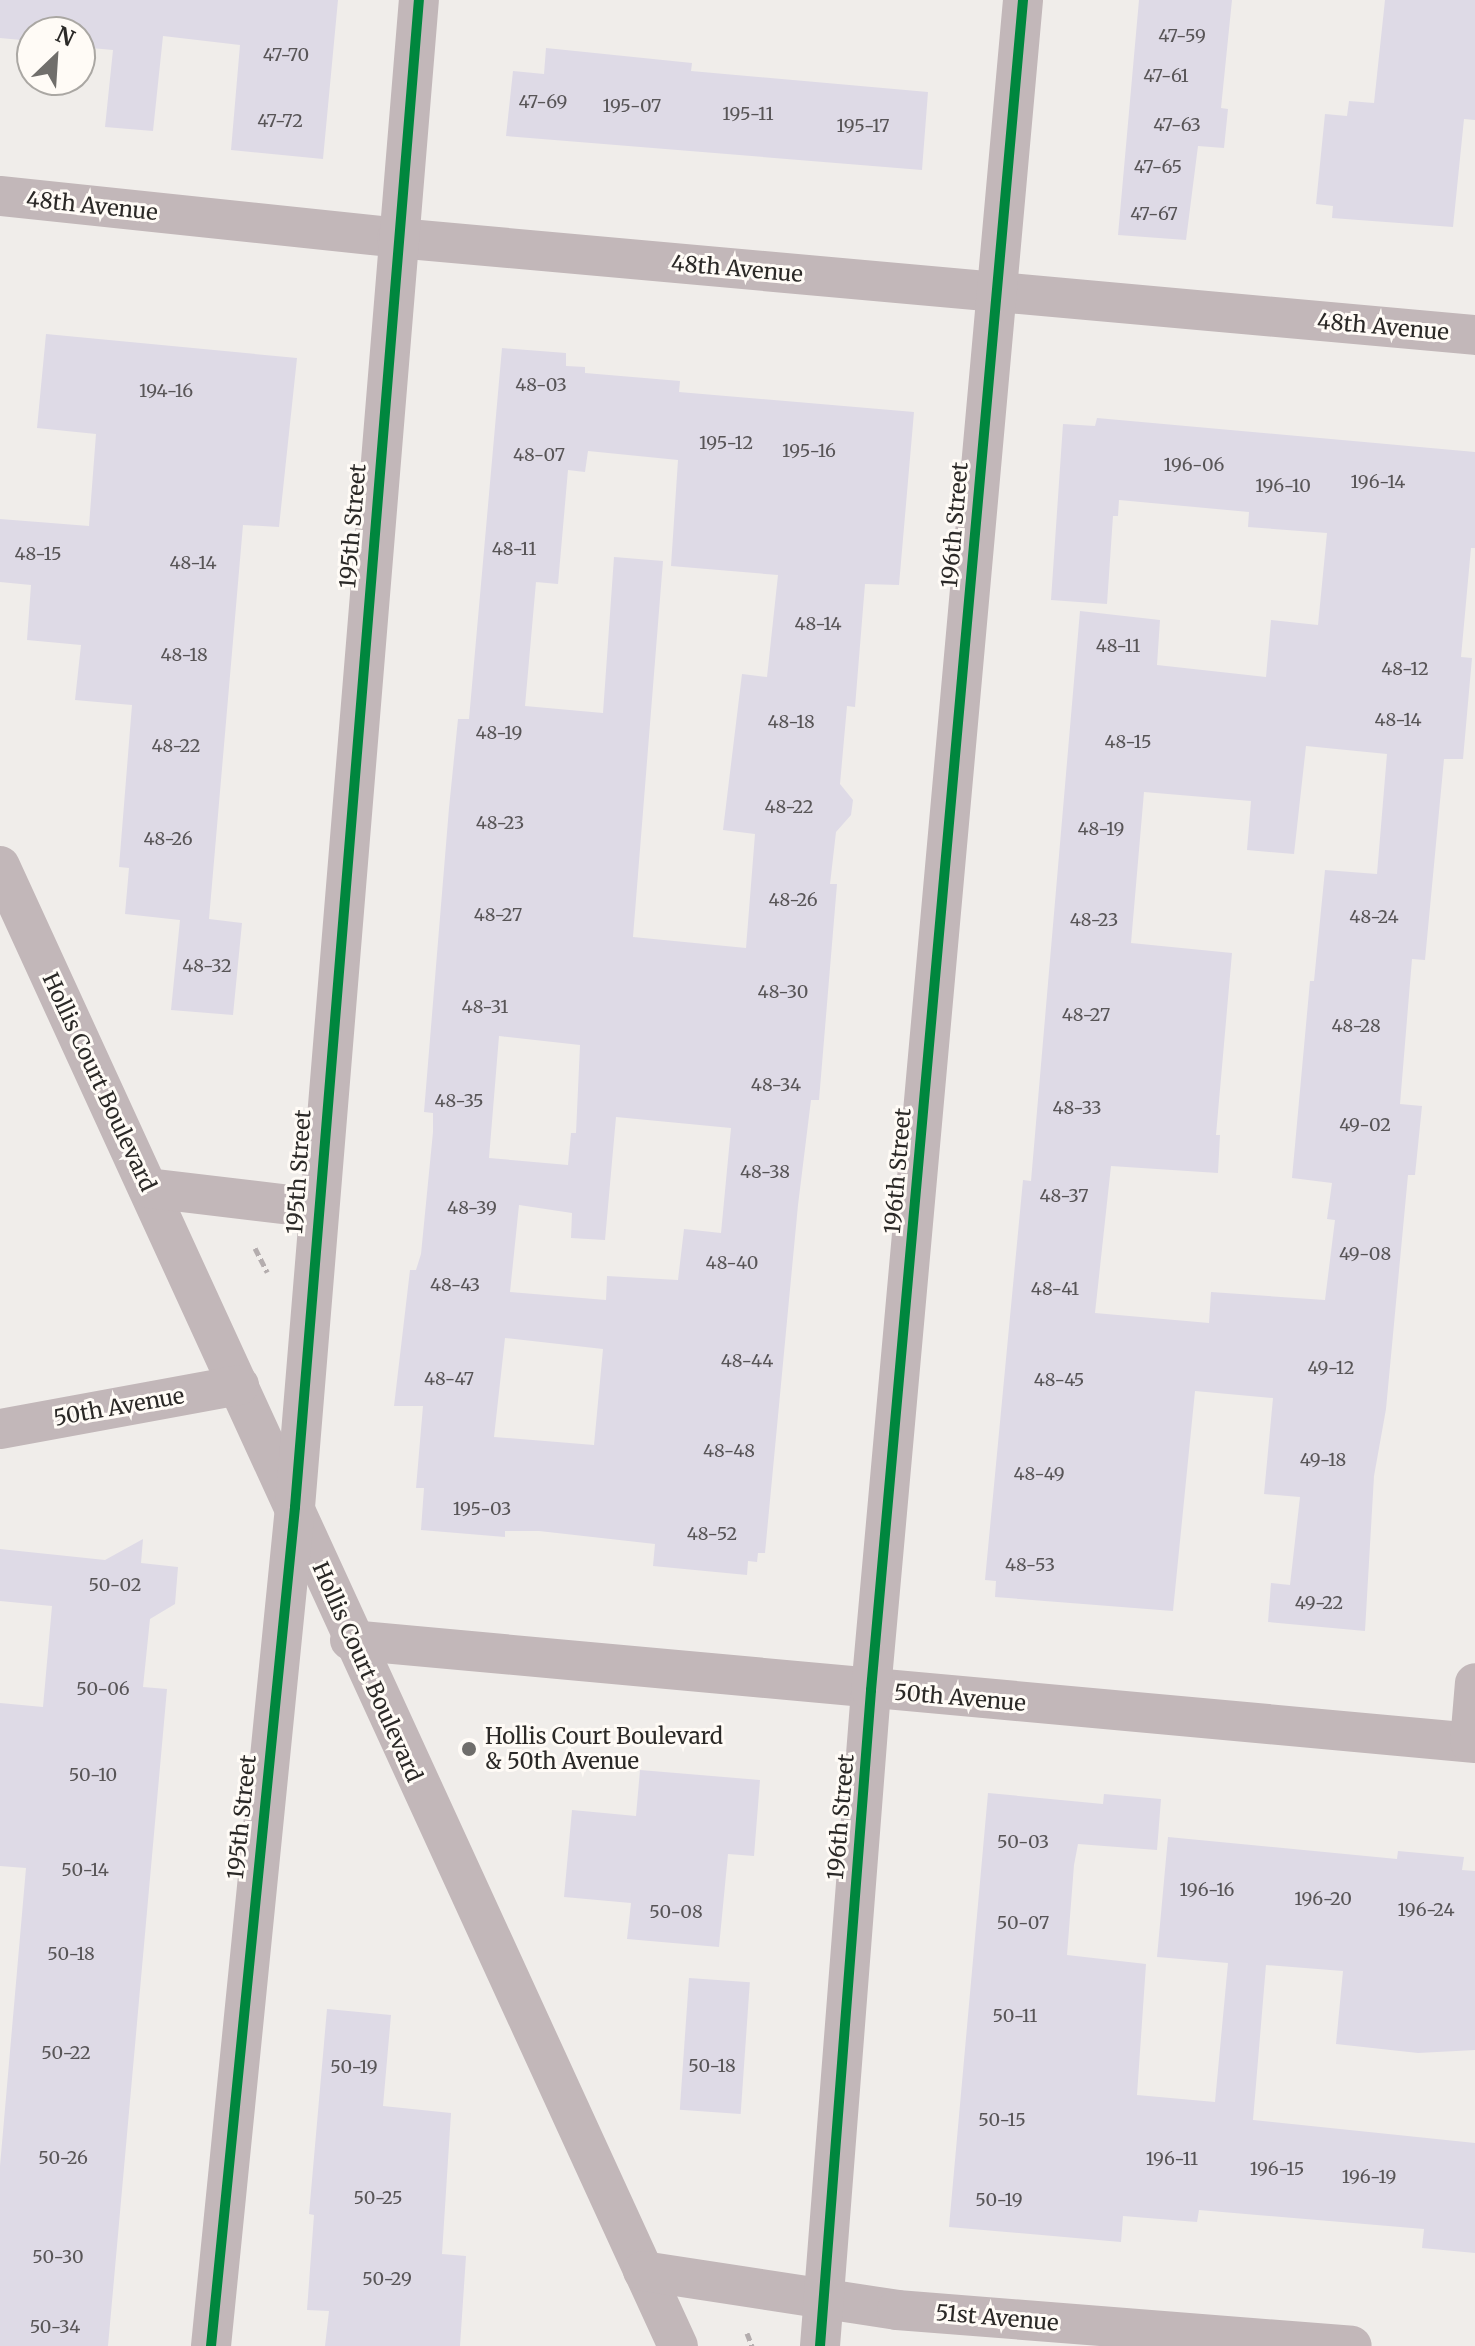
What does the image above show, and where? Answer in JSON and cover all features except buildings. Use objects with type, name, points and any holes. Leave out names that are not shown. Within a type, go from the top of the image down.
[{"type":"street","name":"195th Street","points":[[211,2346],[295,1507],[316,1208],[419,0]]},
{"type":"street","name":"196th Street","points":[[820,2346],[871,1690],[1023,0]]},
{"type":"street","name":"48th Avenue","points":[[0,196],[397,238],[1475,335]]},
{"type":"street","name":"Hollis Court Boulevard","points":[[0,866],[295,1507],[350,1640],[678,2346]]},
{"type":"street","points":[[148,1188],[316,1208]]},
{"type":"street","name":"50th Avenue","points":[[0,1429],[239,1385]]},
{"type":"street","name":"50th Avenue","points":[[350,1640],[871,1690],[1472,1742]]},
{"type":"street","points":[[1472,1742],[1475,1683]]},
{"type":"street","name":"51st Avenue","points":[[643,2271],[897,2310],[1352,2346]]},
{"type":"cycle path","points":[[211,2346],[295,1507],[419,0]]},
{"type":"cycle path","points":[[820,2346],[871,1690],[1023,0]]},
{"type":"place","name":"Hollis Court Boulevard & 50th Avenue","points":[[469,1749]]}]
